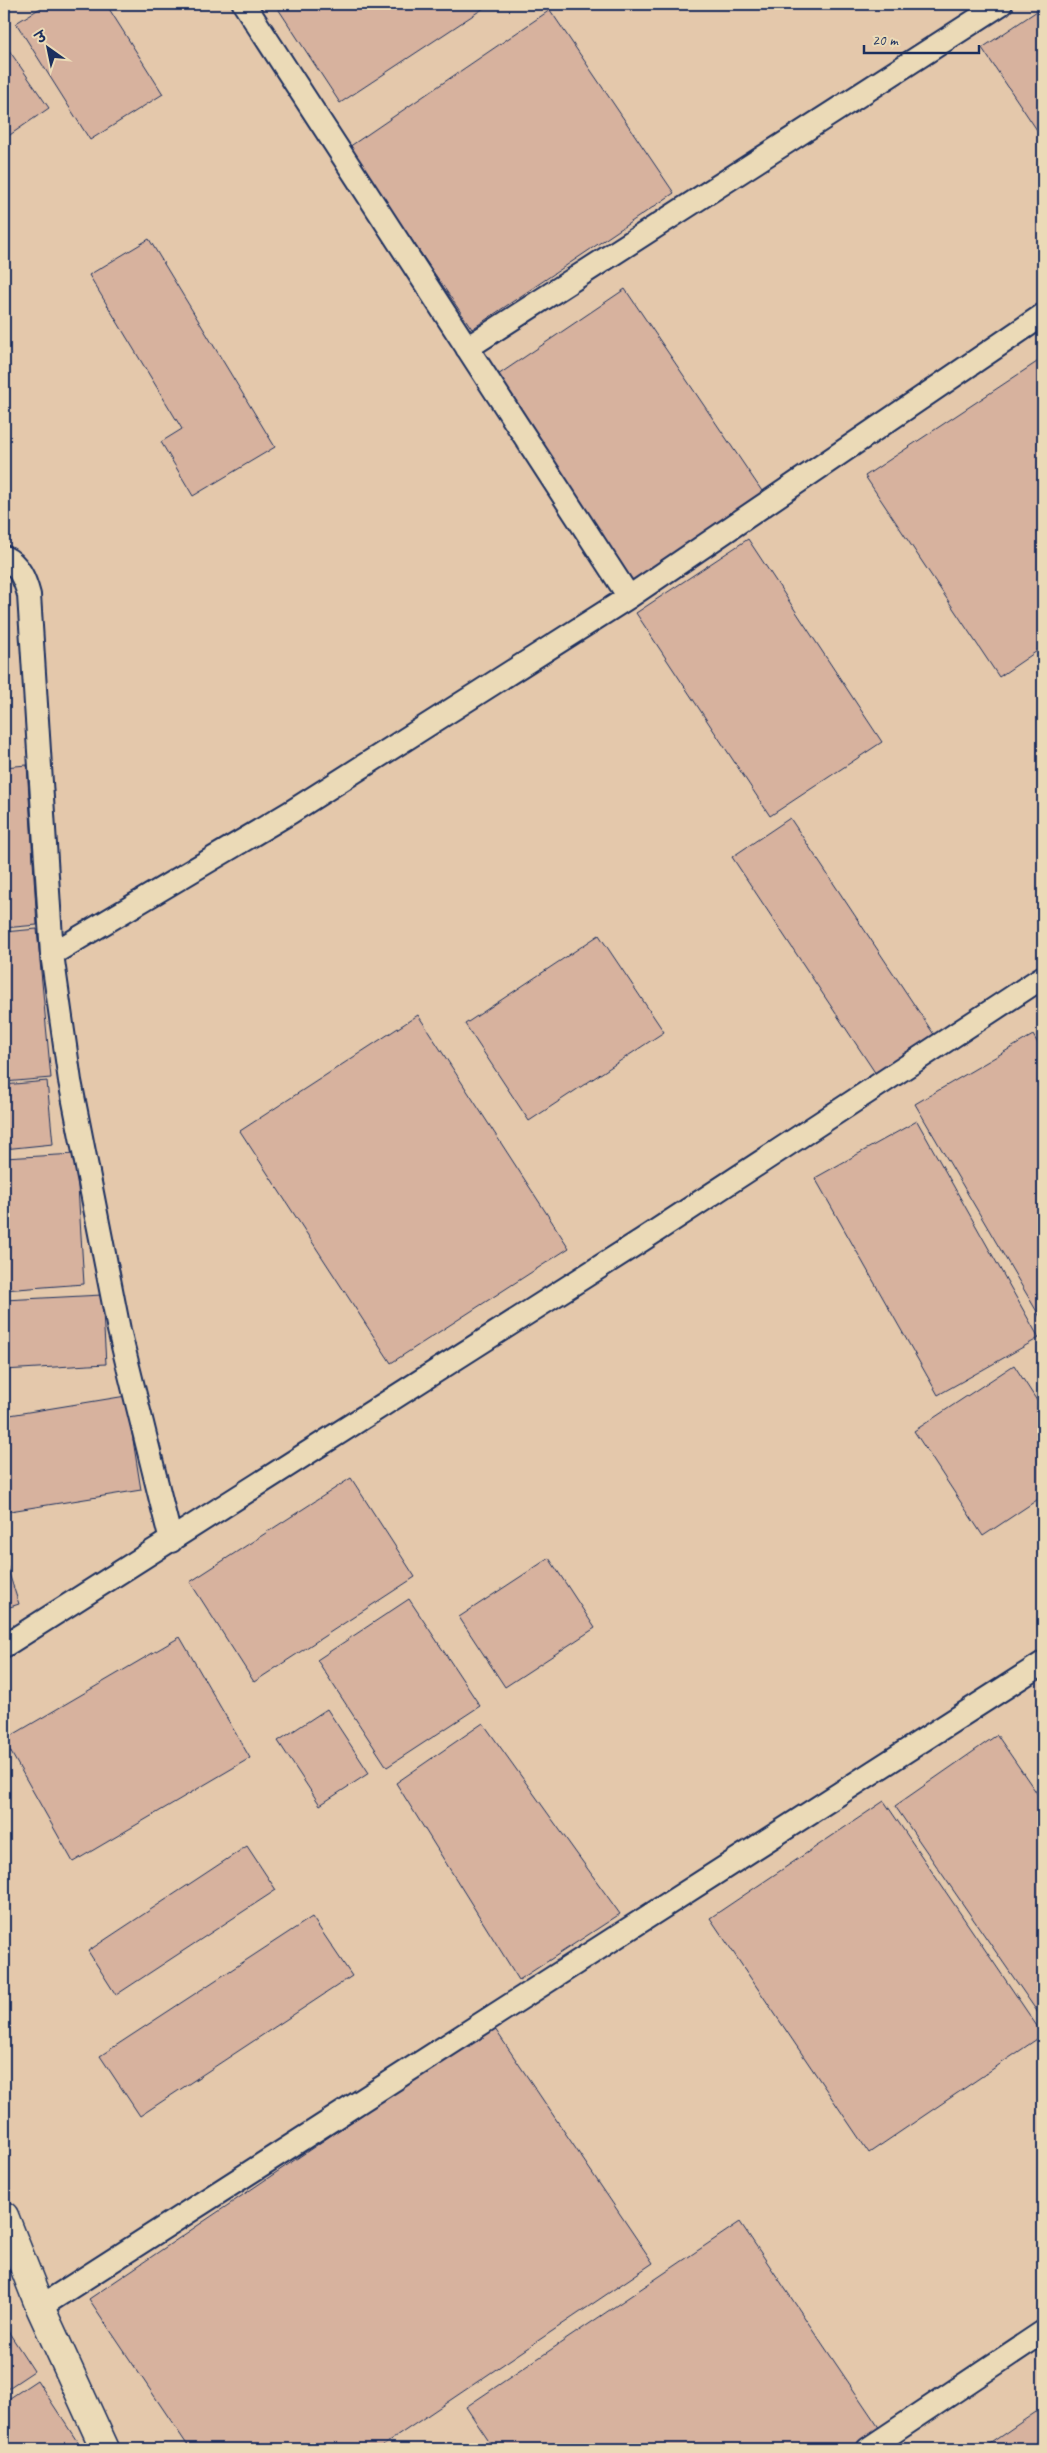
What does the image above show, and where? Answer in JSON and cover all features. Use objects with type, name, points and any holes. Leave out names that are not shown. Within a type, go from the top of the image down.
[{"type":"street","points":[[4,2216],[40,2307],[105,2449]]},
{"type":"lane","points":[[244,4],[629,597]]},
{"type":"lane","points":[[467,348],[1000,4]]},
{"type":"lane","points":[[52,954],[290,812],[629,597],[1043,315]]},
{"type":"lane","points":[[4,557],[17,567],[26,581],[29,595],[52,954],[70,1081],[119,1330],[171,1541]]},
{"type":"lane","points":[[4,1646],[650,1234],[1043,977]]},
{"type":"lane","points":[[40,2307],[1043,1663]]},
{"type":"lane","points":[[868,2449],[1043,2332]]},
{"type":"shaded area","points":[[4,4],[1043,4],[1043,2449],[4,2449]]},
{"type":"building","points":[[47,4],[106,4],[163,94],[90,140],[16,23]]},
{"type":"building","points":[[275,4],[490,4],[340,103]]},
{"type":"building","points":[[1043,7],[1043,139],[982,48]]},
{"type":"building","points":[[550,10],[674,193],[472,329],[349,147]]},
{"type":"building","points":[[4,43],[49,108],[4,139]]},
{"type":"building","points":[[149,239],[275,447],[193,496],[161,442],[182,429],[89,275]]},
{"type":"building","points":[[625,289],[766,497],[633,586],[492,379]]},
{"type":"building","points":[[1043,358],[1043,647],[999,677],[865,476]]},
{"type":"building","points":[[748,539],[882,742],[770,816],[636,613]]},
{"type":"building","points":[[27,765],[37,925],[4,928],[4,767]]},
{"type":"building","points":[[790,818],[939,1042],[880,1080],[732,857]]},
{"type":"building","points":[[37,929],[51,1078],[4,1082],[4,932]]},
{"type":"building","points":[[599,935],[664,1032],[529,1121],[465,1024]]},
{"type":"building","points":[[418,1015],[569,1248],[391,1363],[240,1131]]},
{"type":"building","points":[[1033,1035],[1043,1052],[1043,1322],[915,1104]]},
{"type":"building","points":[[47,1081],[53,1144],[4,1149],[4,1085]]},
{"type":"building","points":[[917,1121],[1039,1338],[938,1395],[815,1178]]},
{"type":"building","points":[[76,1154],[84,1284],[4,1290],[4,1158]]},
{"type":"building","points":[[102,1295],[106,1364],[4,1370],[4,1300]]},
{"type":"building","points":[[1014,1365],[1043,1410],[1043,1496],[983,1536],[914,1431]]},
{"type":"building","points":[[126,1396],[141,1490],[4,1512],[4,1416]]},
{"type":"building","points":[[351,1478],[415,1577],[254,1682],[190,1582]]},
{"type":"building","points":[[4,1558],[19,1604],[4,1609]]},
{"type":"building","points":[[549,1558],[595,1628],[505,1687],[459,1617]]},
{"type":"building","points":[[409,1599],[480,1706],[387,1767],[317,1660]]},
{"type":"building","points":[[180,1637],[250,1758],[73,1862],[4,1740]]},
{"type":"building","points":[[327,1709],[369,1773],[320,1805],[278,1741]]},
{"type":"building","points":[[483,1723],[620,1914],[519,1980],[396,1783]]},
{"type":"building","points":[[997,1735],[1043,1802],[1043,2020],[895,1806]]},
{"type":"building","points":[[884,1801],[1043,2035],[869,2153],[710,1918]]},
{"type":"building","points":[[247,1846],[276,1890],[116,1995],[88,1951]]},
{"type":"building","points":[[312,1917],[352,1976],[140,2116],[100,2056]]},
{"type":"building","points":[[493,2026],[653,2263],[378,2449],[190,2449],[89,2299]]},
{"type":"building","points":[[740,2222],[884,2435],[863,2449],[494,2449],[466,2407]]},
{"type":"building","points":[[4,2325],[34,2371],[4,2391]]},
{"type":"building","points":[[37,2380],[82,2449],[11,2449],[4,2437],[4,2402]]},
{"type":"building","points":[[1036,2412],[1043,2422],[1043,2449],[982,2449]]}]
